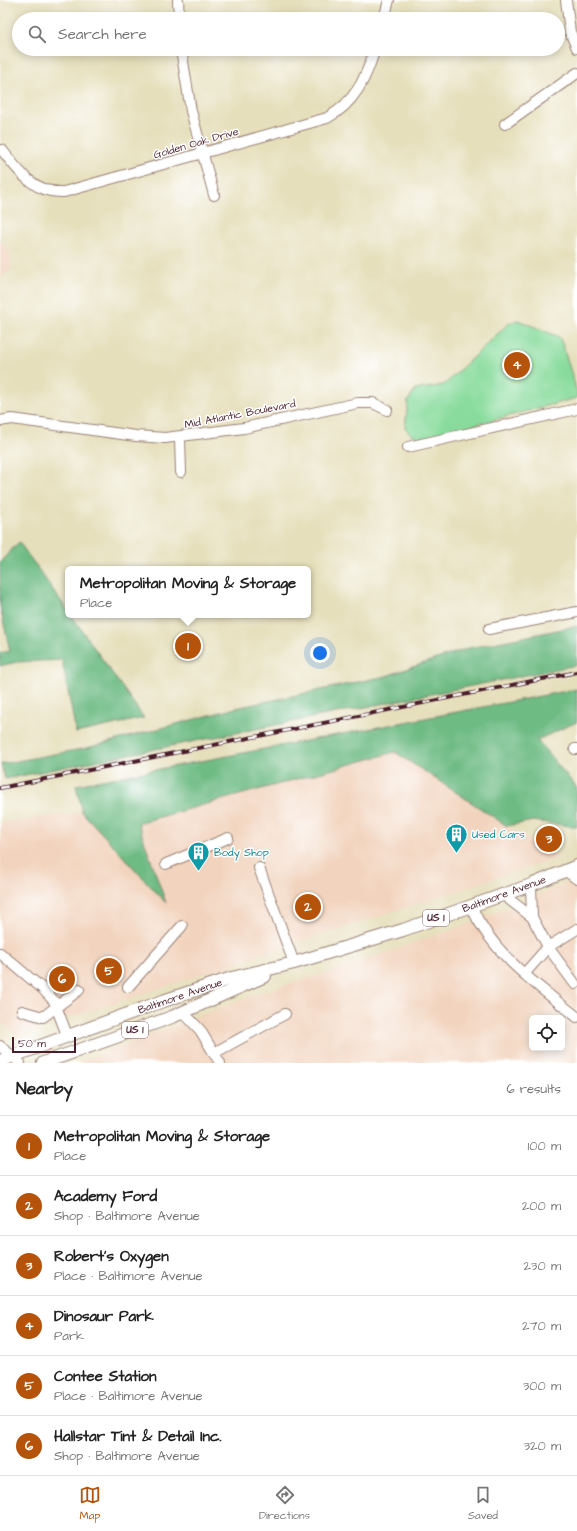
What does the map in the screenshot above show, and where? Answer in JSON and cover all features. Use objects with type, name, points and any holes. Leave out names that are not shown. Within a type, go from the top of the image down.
[{"type":"main road","name":"Baltimore Avenue","points":[[0,1061],[16,1059],[67,1036],[232,978],[294,963],[403,930],[531,885],[577,866]]},
{"type":"main road","name":"Baltimore Avenue","points":[[43,1063],[183,1012],[294,963]]},
{"type":"main road","points":[[64,1063],[72,1053]]},
{"type":"street","points":[[178,0],[179,12]]},
{"type":"street","points":[[386,12],[389,0]]},
{"type":"street","points":[[566,0],[570,32],[577,48]]},
{"type":"street","points":[[182,56],[191,111],[214,195]]},
{"type":"street","name":"Golden Oak Drive","points":[[2,150],[28,181],[39,188],[57,193],[317,122],[338,112],[347,105],[360,87],[372,56]]},
{"type":"street","points":[[505,124],[577,73]]},
{"type":"street","name":"Mid Atlantic Boulevard","points":[[0,421],[12,419],[136,436],[180,438],[244,428],[358,403],[373,403],[387,410]]},
{"type":"street","points":[[408,446],[577,409]]},
{"type":"street","points":[[180,438],[181,472]]},
{"type":"street","points":[[489,629],[577,612]]},
{"type":"street","points":[[166,864],[228,838]]},
{"type":"street","points":[[259,868],[294,963]]},
{"type":"street","points":[[566,871],[577,879]]},
{"type":"street","points":[[531,885],[532,917]]},
{"type":"street","points":[[502,894],[532,917],[548,946],[574,984]]},
{"type":"street","points":[[471,906],[482,928],[494,944],[577,1018]]},
{"type":"street","points":[[128,987],[182,926]]},
{"type":"street","points":[[525,973],[548,946],[577,929]]},
{"type":"street","points":[[0,953],[47,993],[54,1001],[67,1036]]},
{"type":"street","points":[[22,1011],[43,1017],[57,1008],[79,990]]},
{"type":"street","points":[[183,1012],[200,1030],[220,1063]]},
{"type":"street","points":[[214,1054],[285,1014]]},
{"type":"street","points":[[0,1046],[16,1059]]},
{"type":"shaded area","points":[[0,239],[10,253],[11,270],[0,277]]},
{"type":"shaded area","points":[[395,752],[525,838],[560,857],[84,1013],[18,1037],[0,1021],[0,823],[82,812],[165,902],[137,823]]},
{"type":"shaded area","points":[[576,879],[577,1063],[76,1063],[259,993],[333,971],[468,924]]},
{"type":"green space","points":[[518,320],[559,337],[577,392],[577,398],[421,439],[412,435],[405,428],[408,401],[415,390],[444,385],[509,323]]},
{"type":"green space","points":[[19,542],[65,607],[65,618],[73,618],[144,718],[76,733],[62,660],[17,662],[0,666],[0,653],[10,651],[0,607],[0,562]]},
{"type":"green space","points":[[577,626],[577,665],[5,779],[1,764],[87,748],[236,708],[386,676],[469,648]]},
{"type":"green space","points":[[577,689],[577,722],[537,740],[577,788],[577,827],[533,821],[507,826],[395,752],[138,823],[166,903],[82,812],[76,785]]},
{"type":"railway","points":[[0,788],[577,672]]},
{"type":"place","name":"Dinosaur Park","points":[[517,365]]},
{"type":"place","name":"Metropolitan Moving & Storage","points":[[188,646]]},
{"type":"place","name":"Robert's Oxygen","points":[[549,839]]},
{"type":"place","name":"Used Cars","points":[[457,854]]},
{"type":"place","name":"Body Shop","points":[[198,872]]},
{"type":"place","name":"Academy Ford","points":[[308,907]]},
{"type":"place","name":"Contee Station","points":[[109,971]]},
{"type":"place","name":"Hallstar Tint & Detail Inc.","points":[[62,979]]}]
